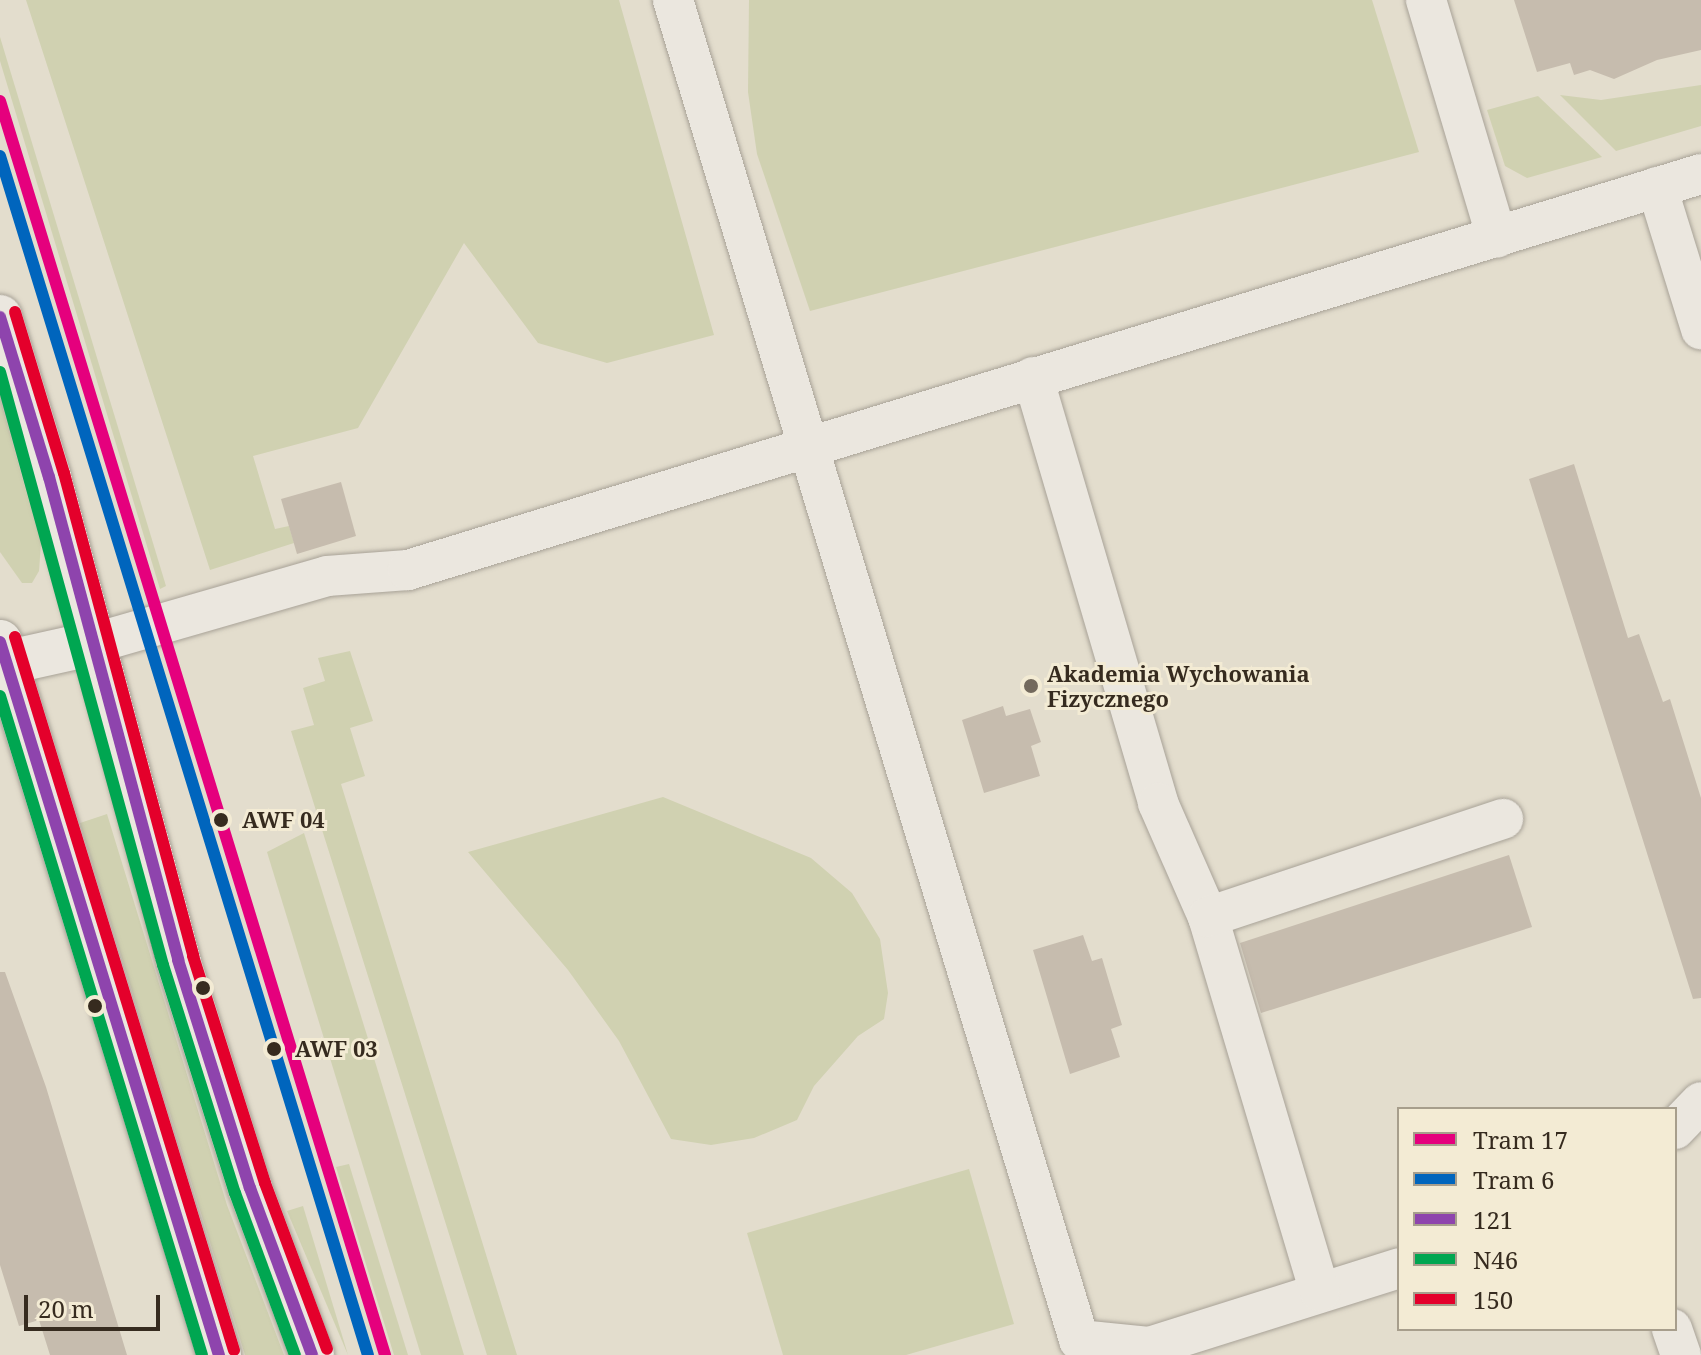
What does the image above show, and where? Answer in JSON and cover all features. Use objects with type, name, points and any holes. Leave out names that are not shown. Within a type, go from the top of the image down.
[{"type":"main road","points":[[0,317],[95,643],[178,960],[250,1188],[312,1355]]},
{"type":"main road","points":[[95,643],[2,656],[219,1355]]},
{"type":"street","points":[[673,0],[1079,1340],[1149,1347],[1397,1269]]},
{"type":"street","points":[[1426,0],[1497,238]]},
{"type":"street","points":[[95,643],[327,576],[408,570],[813,463],[1033,377],[1701,174]]},
{"type":"street","points":[[1657,187],[1701,329]]},
{"type":"street","points":[[1033,377],[1079,519],[1158,803],[1208,917],[1320,1292]]},
{"type":"street","points":[[1208,917],[1503,819]]},
{"type":"street","points":[[1677,1127],[1701,1102]]},
{"type":"street","points":[[1673,1331],[1681,1355]]},
{"type":"green space","points":[[26,0],[619,0],[714,335],[607,363],[538,343],[464,243],[358,428],[253,456],[275,529],[289,526],[294,543],[210,570]]},
{"type":"green space","points":[[749,0],[1372,0],[1419,152],[810,311],[757,154],[748,92]]},
{"type":"green space","points":[[0,37],[166,586],[160,589],[0,61]]},
{"type":"green space","points":[[1701,85],[1701,126],[1616,151],[1560,95],[1601,100]]},
{"type":"green space","points":[[1538,96],[1602,157],[1527,178],[1505,166],[1487,110]]},
{"type":"green space","points":[[0,398],[41,544],[39,571],[32,583],[22,583],[0,552]]},
{"type":"green space","points":[[350,651],[373,721],[350,728],[365,776],[341,784],[517,1355],[487,1355],[291,731],[314,725],[303,688],[325,681],[318,658]]},
{"type":"green space","points":[[663,797],[811,858],[852,893],[880,939],[888,993],[884,1019],[858,1036],[814,1086],[797,1120],[754,1138],[711,1145],[671,1139],[619,1041],[568,970],[468,852]]},
{"type":"green space","points":[[107,814],[227,1205],[284,1355],[245,1355],[80,823]]},
{"type":"green space","points":[[304,833],[464,1355],[421,1355],[388,1248],[267,852]]},
{"type":"green space","points":[[349,1164],[408,1355],[394,1355],[336,1167]]},
{"type":"green space","points":[[969,1169],[1014,1324],[906,1355],[783,1355],[747,1233]]},
{"type":"green space","points":[[303,1206],[348,1355],[287,1211]]},
{"type":"building","points":[[1514,0],[1701,0],[1701,50],[1657,60],[1614,79],[1590,70],[1574,75],[1570,63],[1537,72]]},
{"type":"building","points":[[1574,464],[1628,638],[1639,634],[1663,702],[1670,699],[1701,798],[1701,998],[1693,999],[1529,479]]},
{"type":"building","points":[[341,482],[356,536],[297,554],[281,499]]},
{"type":"building","points":[[1003,706],[1006,716],[1030,709],[1041,742],[1031,746],[1040,776],[984,793],[962,720]]},
{"type":"building","points":[[1509,855],[1532,927],[1261,1013],[1240,943]]},
{"type":"building","points":[[1083,935],[1092,961],[1102,958],[1122,1025],[1111,1029],[1120,1057],[1070,1074],[1033,950]]},
{"type":"building","points":[[0,972],[5,972],[46,1087],[127,1355],[50,1355],[39,1320],[19,1326],[0,1265]]},
{"type":"tram line","name":"17","points":[[0,101],[385,1355]]},
{"type":"tram line","name":"6","points":[[0,156],[368,1355]]},
{"type":"transit line","name":"150","points":[[15,312],[64,473],[193,956],[265,1183],[327,1349]]},
{"type":"transit line","name":"121","points":[[0,317],[49,477],[178,960],[250,1188],[312,1355]]},
{"type":"transit line","name":"N46","points":[[0,372],[163,965],[235,1193],[295,1355]]},
{"type":"transit line","name":"150","points":[[15,637],[234,1350]]},
{"type":"transit line","name":"121","points":[[0,642],[219,1355]]},
{"type":"transit line","name":"N46","points":[[0,696],[202,1355]]},
{"type":"place","name":"Akademia Wychowania Fizycznego","points":[[1031,686]]},
{"type":"place","name":"AWF 04","points":[[221,820]]},
{"type":"place","name":"AWF 03","points":[[274,1049]]}]
